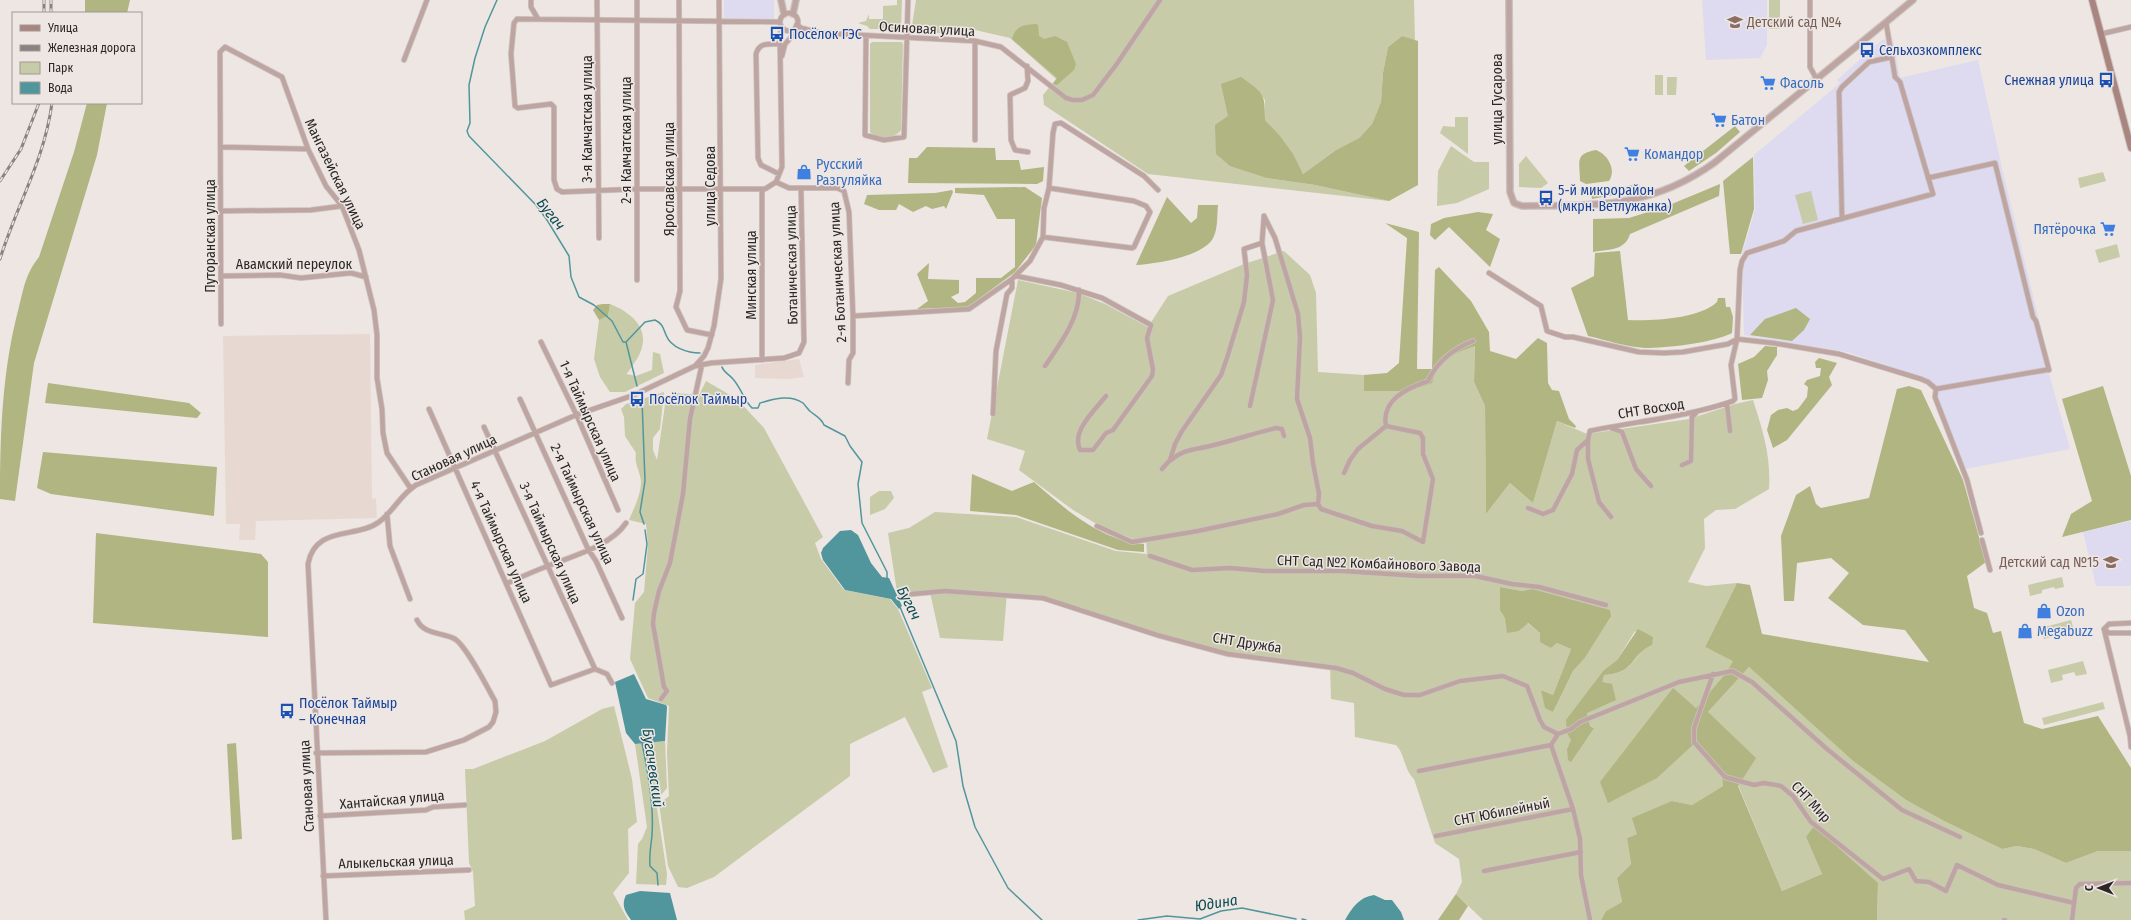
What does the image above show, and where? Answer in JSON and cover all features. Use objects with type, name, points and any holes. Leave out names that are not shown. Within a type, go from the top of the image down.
[{"type":"main road","points":[[2092,0],[2131,148]]},
{"type":"street","points":[[404,60],[427,0]]},
{"type":"street","points":[[531,0],[531,7],[538,19]]},
{"type":"street","name":"3-я Камчатская улица","points":[[597,0],[599,238]]},
{"type":"street","name":"2-я Камчатская улица","points":[[637,0],[637,280]]},
{"type":"street","name":"Ярославская улица","points":[[679,0],[680,291],[676,307],[687,330],[712,335]]},
{"type":"street","name":"улица Седова","points":[[695,366],[704,356],[712,335],[721,279],[722,189],[720,0]]},
{"type":"street","points":[[781,0],[784,14],[781,24],[780,44],[782,167],[776,182],[771,187],[762,189],[637,189],[562,192],[556,186],[554,107],[551,104],[518,108],[515,106],[511,54],[514,23],[517,19],[597,22],[720,21],[781,24],[789,30],[797,25]]},
{"type":"street","points":[[793,14],[796,0]]},
{"type":"street","points":[[866,36],[865,135],[884,140],[904,137],[908,0]]},
{"type":"street","name":"Осиновая улица","points":[[797,25],[801,28],[821,33],[975,41],[1001,47],[1066,98],[1082,100],[1093,95],[1116,65],[1160,0]]},
{"type":"street","name":"улица Гусарова","points":[[1509,0],[1511,198],[1514,203],[1522,206],[1606,205],[1628,201],[1675,186],[1695,176],[1714,163],[1816,78]]},
{"type":"street","points":[[1810,0],[1810,67],[1816,78],[1913,0]]},
{"type":"street","points":[[784,14],[793,14]]},
{"type":"street","points":[[780,61],[785,44],[795,33],[797,19],[793,14]]},
{"type":"street","points":[[1730,431],[1727,404],[1733,401],[1735,394],[1732,365],[1737,339],[1740,270],[1746,253],[1784,241],[1796,231],[1933,194],[1900,82],[1895,77],[1886,22]]},
{"type":"street","points":[[2101,34],[2131,27]]},
{"type":"street","points":[[975,41],[975,140]]},
{"type":"street","points":[[779,174],[761,165],[758,158],[756,54],[758,47],[762,44],[780,44]]},
{"type":"street","name":"Мангазейская улица","points":[[220,52],[225,47],[282,77],[308,149],[326,186],[342,206],[359,250],[374,310],[377,335],[377,378],[382,409],[383,433],[387,453],[411,489]]},
{"type":"street","name":"Путоранская улица","points":[[220,52],[222,211],[221,324]]},
{"type":"street","points":[[1842,219],[1839,92],[1847,82],[1869,62],[1892,57]]},
{"type":"street","points":[[1027,66],[1028,81],[1025,88],[1010,95],[1011,140],[1015,150],[1028,152]]},
{"type":"street","points":[[853,316],[969,309],[1014,278],[1030,261],[1043,238],[1044,208],[1049,188],[1055,124],[1060,123],[1144,176],[1158,190]]},
{"type":"street","points":[[221,148],[308,149]]},
{"type":"street","points":[[1928,178],[1995,163],[2033,317],[2036,321],[2048,370],[1936,389]]},
{"type":"street","points":[[776,182],[789,188],[801,188]]},
{"type":"street","name":"2-я Ботаническая улица","points":[[801,188],[836,188],[844,191],[849,212],[853,316],[853,354],[849,360],[848,383]]},
{"type":"street","name":"Ботаническая улица","points":[[801,188],[804,342]]},
{"type":"street","points":[[1043,238],[1132,248],[1140,235],[1150,212],[1150,209],[1134,201],[1049,188]]},
{"type":"street","name":"Минская улица","points":[[762,189],[762,360]]},
{"type":"street","points":[[222,211],[311,210],[342,206]]},
{"type":"street","points":[[1097,526],[1132,542],[1198,531],[1278,514],[1304,505],[1318,504],[1319,494],[1310,438],[1297,399],[1300,337],[1298,314],[1275,238],[1264,216],[1262,243],[1273,300],[1250,406]]},
{"type":"street","points":[[1170,460],[1175,444],[1212,389],[1227,358],[1244,302],[1247,275],[1244,249],[1262,243]]},
{"type":"street","name":"Авамский переулок","points":[[222,276],[280,275],[301,278],[351,273],[366,277]]},
{"type":"street","points":[[1489,274],[1541,306],[1547,331],[1565,337],[1573,337],[1639,352],[1664,353],[1683,352],[1721,346],[1737,339],[1774,343],[1839,354],[1921,379],[1928,382],[1936,389]]},
{"type":"street","points":[[1014,278],[1080,290],[1102,298],[1151,324],[1147,338],[1153,370],[1152,376],[1113,430],[1106,433],[1093,450],[1080,450],[1077,443],[1079,433],[1106,396]]},
{"type":"street","points":[[993,414],[996,351],[1007,294],[1012,288],[1014,278]]},
{"type":"street","points":[[1045,366],[1064,337],[1080,304],[1080,290]]},
{"type":"street","points":[[1344,473],[1350,460],[1358,449],[1386,426],[1385,412],[1392,400],[1411,387],[1428,382],[1434,367],[1460,346],[1473,341]]},
{"type":"street","name":"1-я Таймырская улица","points":[[541,342],[576,415],[618,510]]},
{"type":"street","name":"Становая улица","points":[[326,920],[316,754],[308,564],[309,557],[316,547],[326,538],[371,526],[387,514],[401,497],[411,489],[576,415],[634,395],[695,366],[710,363],[762,360],[795,355],[802,349],[804,342]]},
{"type":"street","points":[[704,356],[706,362],[710,363]]},
{"type":"street","points":[[661,698],[667,691],[664,687],[653,624],[654,613],[659,591],[670,563],[683,494],[690,418],[702,364]]},
{"type":"street","points":[[1936,389],[1935,397],[1967,480],[1981,533]]},
{"type":"street","name":"2-я Таймырская улица","points":[[520,400],[536,432],[588,549],[596,561],[622,618]]},
{"type":"street","name":"СНТ Восход","points":[[1528,508],[1543,514],[1554,510],[1572,474],[1577,450],[1588,440],[1590,431],[1669,416],[1696,413],[1727,404]]},
{"type":"street","name":"4-я Таймырская улица","points":[[429,409],[508,583],[511,598],[521,615],[551,685],[595,669]]},
{"type":"street","name":"СНТ Восход","points":[[1682,465],[1691,461],[1692,417],[1696,413]]},
{"type":"street","name":"СНТ Сад №2 Комбайнового Завода","points":[[1318,504],[1321,509],[1372,526],[1402,531],[1423,542],[1434,479],[1423,454],[1423,438],[1420,433],[1386,426]]},
{"type":"street","name":"3-я Таймырская улица","points":[[484,427],[496,450],[547,566],[595,669]]},
{"type":"street","name":"СНТ Восход","points":[[1609,427],[1622,432],[1636,469],[1651,486]]},
{"type":"street","points":[[1162,469],[1179,453],[1189,449],[1212,446],[1276,428],[1282,429],[1284,436]]},
{"type":"street","points":[[1588,440],[1588,459],[1599,502],[1611,517]]},
{"type":"street","points":[[387,514],[390,546],[410,599]]},
{"type":"street","points":[[508,583],[611,538],[621,530],[626,523]]},
{"type":"street","points":[[1982,540],[1990,570]]},
{"type":"street","name":"СНТ Сад №2 Комбайнового Завода","points":[[1150,556],[1192,570],[1230,568],[1265,571],[1342,571],[1420,576],[1475,576],[1512,584],[1539,587],[1606,606]]},
{"type":"street","name":"СНТ Дружба","points":[[901,595],[945,591],[1043,598],[1157,635],[1228,654],[1336,668],[1353,673],[1384,689],[1404,696],[1420,695],[1460,681],[1503,676],[1527,686],[1542,724],[1544,727],[1558,734]]},
{"type":"street","points":[[316,754],[426,752],[464,740],[483,731],[493,722],[496,712],[495,701],[470,658],[455,639],[425,629],[420,626],[418,620]]},
{"type":"street","points":[[2104,629],[2109,624],[2131,623]]},
{"type":"street","points":[[2104,629],[2109,633],[2131,633]]},
{"type":"street","points":[[2104,629],[2130,736],[2131,748]]},
{"type":"street","points":[[595,669],[607,674],[612,683]]},
{"type":"street","points":[[1419,771],[1551,745],[1558,734],[1571,729],[1580,722],[1655,691],[1679,682],[1732,671],[1752,682],[1827,749],[1902,810],[1960,837]]},
{"type":"street","name":"СНТ Мир","points":[[1713,674],[1694,728],[1694,742],[1725,777],[1754,785],[1764,783],[1781,786],[1793,796],[1811,822],[1883,879],[1909,869],[1916,881],[1929,882],[1946,891],[1957,865],[1998,885],[2074,903]]},
{"type":"street","name":"СНТ Юбилейный","points":[[1551,745],[1573,809],[1580,839],[1581,875],[1590,920]]},
{"type":"street","name":"Хантайская улица","points":[[320,816],[426,810],[434,807],[465,805]]},
{"type":"street","name":"СНТ Юбилейный","points":[[1436,836],[1573,809]]},
{"type":"street","points":[[1484,871],[1581,852]]},
{"type":"street","name":"Алыкельская улица","points":[[323,876],[469,870]]},
{"type":"street","points":[[2072,920],[2076,888],[2080,884],[2131,883]]},
{"type":"shaded area","points":[[724,0],[774,0],[774,19],[724,18]]},
{"type":"shaded area","name":"Детский сад №4","points":[[1702,0],[1767,0],[1767,45],[1760,58],[1706,60]]},
{"type":"shaded area","points":[[1893,39],[1900,78],[1978,60],[2002,168],[2050,366],[2049,374],[2070,449],[1965,469],[1932,381],[1847,352],[1744,335],[1742,254],[1755,210],[1754,155],[1840,83],[1837,80],[1882,40]]},
{"type":"shaded area","points":[[370,334],[372,498],[376,499],[377,518],[256,521],[255,540],[239,540],[240,524],[226,524],[223,336]]},
{"type":"shaded area","points":[[799,359],[804,377],[788,379],[755,378],[755,365]]},
{"type":"shaded area","name":"Детский сад №15","points":[[2131,521],[2131,586],[2096,586],[2083,532]]},
{"type":"green space","points":[[85,0],[130,0],[127,12],[85,12]]},
{"type":"green space","points":[[897,0],[902,0],[901,29],[870,29],[867,26],[858,23],[866,21],[869,14],[869,19],[883,19],[883,6],[897,5]]},
{"type":"green space","points":[[916,0],[1414,0],[1415,41],[1402,36],[1388,47],[1383,73],[1381,102],[1372,124],[1359,138],[1336,150],[1303,174],[1286,146],[1265,120],[1265,100],[1257,89],[1267,178],[1315,185],[1389,201],[1148,174],[1044,105],[1043,95],[1056,79],[1010,38],[971,29],[971,34],[911,32]]},
{"type":"green space","points":[[1769,0],[1780,0],[1780,29],[1769,29]]},
{"type":"green space","points":[[1024,25],[1038,25],[1039,36],[1044,39],[1055,36],[1067,42],[1076,64],[1074,70],[1057,85],[1053,84],[1057,78],[1012,39],[1018,28]]},
{"type":"green space","points":[[1402,36],[1418,41],[1418,185],[1389,201],[1315,185],[1267,178],[1230,166],[1216,154],[1215,125],[1228,116],[1221,84],[1241,77],[1261,94],[1264,104],[1265,120],[1280,136],[1293,154],[1303,174],[1336,150],[1359,138],[1372,124],[1381,102],[1383,73],[1388,47]]},
{"type":"green space","points":[[872,42],[902,42],[903,45],[901,130],[891,137],[877,136],[870,132],[870,44]]},
{"type":"green space","points":[[1655,75],[1663,75],[1663,95],[1655,95]]},
{"type":"green space","points":[[1667,77],[1677,77],[1676,95],[1667,95]]},
{"type":"green space","points":[[87,104],[107,104],[97,155],[34,363],[15,501],[0,499],[3,402],[13,331],[26,280],[39,257],[74,152]]},
{"type":"green space","points":[[1455,117],[1468,117],[1468,154],[1440,133],[1443,126],[1455,127]]},
{"type":"green space","points":[[1735,126],[1740,132],[1716,153],[1689,171],[1684,166]]},
{"type":"green space","points":[[1451,146],[1474,162],[1489,162],[1489,189],[1457,203],[1437,206],[1438,171]]},
{"type":"green space","points":[[927,147],[995,148],[996,160],[1019,160],[1021,170],[1044,167],[1043,181],[1037,184],[908,183],[909,158],[917,158]]},
{"type":"green space","points":[[1596,150],[1604,155],[1610,162],[1612,172],[1611,176],[1609,181],[1586,184],[1580,181],[1580,160],[1584,154]]},
{"type":"green space","points":[[1526,156],[1548,183],[1541,188],[1519,187],[1519,164]]},
{"type":"green space","points":[[1753,157],[1754,209],[1741,254],[1730,254],[1723,181]]},
{"type":"green space","points":[[2103,172],[2106,181],[2080,188],[2078,178]]},
{"type":"green space","points":[[1639,184],[1640,190],[1592,199],[1591,193]]},
{"type":"green space","points":[[1720,184],[1719,196],[1630,234],[1628,240],[1624,244],[1616,248],[1593,252],[1593,219],[1629,218],[1667,206]]},
{"type":"green space","points":[[1025,187],[1042,198],[1036,245],[1015,272],[968,307],[917,309],[928,301],[917,274],[929,263],[928,279],[959,280],[959,293],[951,297],[958,303],[965,302],[976,293],[976,278],[1001,278],[1015,267],[1015,219],[997,219],[984,195],[955,193],[955,188]]},
{"type":"green space","points":[[952,190],[953,192],[946,209],[944,206],[932,209],[926,206],[913,212],[899,204],[896,210],[879,210],[864,204],[867,195],[935,193]]},
{"type":"green space","points":[[1811,191],[1818,220],[1803,224],[1795,195]]},
{"type":"green space","points":[[1167,197],[1191,223],[1197,218],[1198,205],[1218,205],[1217,225],[1214,236],[1202,249],[1192,254],[1168,261],[1136,265]]},
{"type":"green space","points":[[1478,212],[1493,214],[1486,230],[1500,239],[1490,267],[1449,227],[1435,240],[1430,235],[1431,224],[1444,218]]},
{"type":"green space","points":[[1385,223],[1419,232],[1417,369],[1432,369],[1435,270],[1439,267],[1471,301],[1489,332],[1490,351],[1516,359],[1538,338],[1547,343],[1548,383],[1552,390],[1559,391],[1569,419],[1576,426],[1575,428],[1557,421],[1533,503],[1510,483],[1486,514],[1485,406],[1474,382],[1475,346],[1453,355],[1442,363],[1432,383],[1409,391],[1364,391],[1364,375],[1387,373],[1399,363],[1407,238]]},
{"type":"green space","points":[[2117,244],[2120,257],[2099,263],[2095,250]]},
{"type":"green space","points":[[1284,251],[1310,275],[1316,293],[1318,372],[1364,375],[1364,391],[1436,370],[1450,356],[1475,345],[1474,382],[1485,406],[1486,514],[1510,483],[1533,503],[1557,421],[1587,434],[1689,419],[1735,404],[1753,400],[1763,433],[1769,466],[1769,489],[1735,509],[1716,510],[1704,519],[1705,548],[1688,582],[1706,586],[1737,583],[1705,647],[1734,661],[1726,673],[1696,708],[1672,689],[1696,742],[1721,770],[1723,786],[1692,805],[1672,801],[1637,834],[1627,838],[1631,864],[1617,878],[1622,902],[1606,911],[1601,920],[1483,920],[1456,894],[1462,882],[1459,859],[1435,843],[1414,779],[1408,771],[1399,749],[1396,745],[1355,737],[1354,703],[1331,699],[1330,666],[1228,652],[1160,635],[1042,596],[1007,593],[1003,641],[940,638],[930,592],[897,592],[888,533],[909,528],[935,512],[1016,517],[1116,551],[1147,554],[1146,538],[1133,539],[1095,523],[1073,510],[1019,470],[1025,451],[987,439],[1018,280],[1078,293],[1105,304],[1148,327],[1168,296],[1244,264]],"holes":[[[1500,587],[1522,591],[1532,589],[1584,659],[1573,671],[1553,712],[1541,690],[1553,695],[1571,649],[1557,643],[1551,648],[1540,633],[1527,623],[1519,631],[1502,612],[1500,603]],[[1635,631],[1643,649],[1635,660],[1623,671],[1604,675],[1587,713],[1590,726],[1594,727],[1567,749],[1604,670],[1617,660]]]},
{"type":"green space","points":[[1620,251],[1628,320],[1675,318],[1709,308],[1717,302],[1718,298],[1725,298],[1726,307],[1730,307],[1733,317],[1732,333],[1724,337],[1702,342],[1677,346],[1645,348],[1623,345],[1588,336],[1571,288],[1594,276],[1595,253]]},
{"type":"green space","points":[[610,304],[627,313],[634,319],[642,332],[643,340],[641,349],[637,359],[626,374],[636,376],[652,370],[653,352],[660,354],[664,373],[625,392],[610,392],[600,377],[594,359],[599,320],[608,316]]},
{"type":"green space","points":[[610,304],[608,316],[599,320],[593,310],[597,305]]},
{"type":"green space","points":[[1796,308],[1810,319],[1804,330],[1792,341],[1750,335],[1765,319]]},
{"type":"green space","points":[[1765,346],[1777,347],[1777,355],[1767,371],[1768,380],[1762,398],[1742,400],[1738,364],[1754,357]]},
{"type":"green space","points":[[1819,358],[1837,363],[1829,377],[1832,385],[1787,440],[1773,448],[1767,430],[1771,415],[1778,410],[1787,408],[1793,411],[1798,409],[1807,397],[1808,387],[1804,384],[1807,380],[1820,376],[1821,368],[1816,368],[1815,362]]},
{"type":"green space","points":[[706,381],[737,399],[764,428],[823,537],[815,543],[821,559],[844,590],[890,599],[898,609],[932,688],[922,692],[948,767],[933,773],[905,717],[850,744],[850,776],[714,877],[687,888],[678,887],[668,866],[659,804],[669,796],[667,753],[669,706],[648,698],[630,659],[635,603],[644,592],[648,545],[646,524],[629,520],[639,496],[641,481],[636,461],[636,453],[625,436],[624,417],[621,409],[626,404],[664,392],[660,429],[653,438],[653,450],[657,460],[665,405],[675,393],[699,395]]},
{"type":"green space","points":[[48,383],[189,403],[201,413],[197,418],[45,403]]},
{"type":"green space","points":[[1909,386],[1921,390],[1963,480],[1986,562],[1967,576],[1974,608],[1987,613],[1993,633],[2001,631],[2024,723],[2042,729],[2098,716],[2131,768],[2131,851],[2098,851],[2066,863],[2034,849],[2017,846],[2002,849],[1944,821],[1906,800],[1853,761],[1749,667],[1708,712],[1756,758],[1738,786],[1782,891],[1822,874],[1806,837],[1814,826],[1878,883],[1877,920],[1601,920],[1606,911],[1622,902],[1617,878],[1631,864],[1627,838],[1637,834],[1632,818],[1672,801],[1692,805],[1723,786],[1721,770],[1696,742],[1657,778],[1608,803],[1600,782],[1673,688],[1696,708],[1726,673],[1733,661],[1705,647],[1737,583],[1750,585],[1762,634],[1929,662],[1905,630],[1863,625],[1828,598],[1849,573],[1831,558],[1797,563],[1794,601],[1784,601],[1781,536],[1796,495],[1810,486],[1816,504],[1821,508],[1869,498],[1897,389]]},
{"type":"green space","points":[[2103,386],[2131,476],[2131,520],[2062,537],[2071,514],[2092,501],[2062,399]]},
{"type":"green space","points":[[43,452],[217,467],[214,516],[51,494],[37,488]]},
{"type":"green space","points":[[972,474],[1012,491],[1034,482],[1058,503],[1084,522],[1113,537],[1128,542],[1144,544],[1144,552],[1118,550],[1016,515],[970,511]]},
{"type":"green space","points":[[879,491],[891,491],[894,498],[885,509],[870,515],[870,497]]},
{"type":"green space","points":[[96,533],[261,554],[268,562],[268,637],[93,623]]},
{"type":"green space","points":[[2062,577],[2064,587],[2055,589],[2054,587],[2042,590],[2042,593],[2030,596],[2028,585]]},
{"type":"green space","points":[[1500,587],[1522,591],[1532,589],[1610,610],[1611,616],[1584,659],[1573,671],[1553,712],[1545,708],[1541,690],[1553,695],[1571,649],[1557,643],[1551,648],[1540,642],[1540,633],[1528,623],[1519,631],[1507,633],[1505,618],[1500,610]]},
{"type":"green space","points":[[2071,620],[2074,631],[2044,639],[2041,628]]},
{"type":"green space","points":[[1638,629],[1653,637],[1652,645],[1640,653],[1628,667],[1622,671],[1615,674],[1604,675],[1602,682],[1612,684],[1616,700],[1587,713],[1590,726],[1594,728],[1571,762],[1568,760],[1567,749],[1571,740],[1567,733],[1566,720],[1604,670],[1617,660]]},
{"type":"green space","points":[[2083,661],[2087,674],[2076,676],[2074,672],[2062,675],[2063,680],[2051,683],[2048,670]]},
{"type":"green space","points":[[1749,667],[1853,761],[1906,800],[1944,821],[2002,849],[2017,846],[2034,849],[2066,863],[2098,851],[2131,851],[2131,920],[1877,920],[1878,883],[1806,837],[1822,874],[1782,891],[1708,712]]},
{"type":"green space","points":[[2103,702],[2105,709],[2044,725],[2042,718]]},
{"type":"green space","points":[[614,706],[632,779],[637,822],[628,829],[629,873],[613,893],[628,920],[465,920],[464,911],[475,906],[473,872],[469,863],[465,769],[473,769],[545,741],[602,709]]},
{"type":"green space","points":[[665,741],[667,788],[656,801],[667,874],[666,885],[636,884],[638,844],[647,827],[635,744]]},
{"type":"green space","points":[[236,743],[242,839],[232,840],[227,744]]},
{"type":"green space","points":[[1456,894],[1468,906],[1459,920],[1438,920]]},
{"type":"water","points":[[851,530],[858,535],[871,563],[882,577],[889,578],[902,606],[899,609],[891,599],[845,590],[823,560],[821,553],[823,548],[840,531]]},
{"type":"water","points":[[634,674],[646,699],[666,705],[667,707],[665,741],[635,744],[626,733],[615,682]]},
{"type":"water","points":[[640,891],[670,893],[677,920],[631,920],[624,908],[626,895]]},
{"type":"water","points":[[1374,895],[1385,900],[1392,900],[1401,912],[1404,920],[1345,920],[1353,907],[1364,898]]},
{"type":"waterway","name":"Бугач","points":[[497,0],[485,27],[475,58],[469,85],[470,123],[467,131],[469,136],[536,205],[569,256],[571,277],[579,297],[594,305],[612,321],[623,342],[626,342],[645,322],[655,320],[663,328],[668,340],[680,349],[700,353]]},
{"type":"waterway","name":"Бугачевский","points":[[626,342],[637,386]]},
{"type":"waterway","name":"Бугач","points":[[722,367],[736,383],[752,408],[758,408],[760,403],[782,398],[798,400],[820,419],[824,425],[845,436],[850,446],[862,462],[858,484],[862,523],[887,572],[887,579]]},
{"type":"waterway","name":"Бугачевский","points":[[642,400],[645,481],[640,512],[644,524]]},
{"type":"waterway","name":"Бугачевский","points":[[633,600],[636,579],[643,574],[647,544],[645,530]]},
{"type":"waterway","name":"Бугач","points":[[900,607],[956,741],[963,786],[975,827],[1008,888],[1042,920]]},
{"type":"waterway","name":"Бугачевский","points":[[642,743],[652,812],[650,866],[657,873],[658,885]]},
{"type":"waterway","name":"Юдина","points":[[1138,920],[1167,916],[1200,919],[1221,911],[1242,908],[1296,919]]},
{"type":"waterway","name":"Юдина","points":[[1302,919],[1306,920]]},
{"type":"railway","points":[[44,0],[44,12]]},
{"type":"railway","points":[[51,0],[51,12]]},
{"type":"railway","points":[[0,181],[21,149],[39,104]]},
{"type":"railway","points":[[0,259],[37,164],[43,145],[52,104]]},
{"type":"place","name":"Детский сад №4","points":[[1735,22]]},
{"type":"place","name":"Посёлок ГЭС","points":[[777,34]]},
{"type":"place","name":"Сельхозкомплекс","points":[[1867,50]]},
{"type":"place","name":"Снежная улица","points":[[2106,80]]},
{"type":"place","name":"Фасоль","points":[[1768,83]]},
{"type":"place","name":"Батон","points":[[1719,120]]},
{"type":"place","name":"Командор","points":[[1632,154]]},
{"type":"place","name":"Русский Разгуляйка","points":[[804,172]]},
{"type":"place","name":"5-й микрорайон (мкрн. Ветлужанка)","points":[[1546,198]]},
{"type":"place","name":"Пятёрочка","points":[[2108,229]]},
{"type":"place","name":"Посёлок Таймыр","points":[[637,399]]},
{"type":"place","name":"Детский сад №15","points":[[2111,562]]},
{"type":"place","name":"Ozon","points":[[2044,611]]},
{"type":"place","name":"Megabuzz","points":[[2025,631]]},
{"type":"place","name":"Посёлок Таймыр – Конечная","points":[[287,711]]}]
